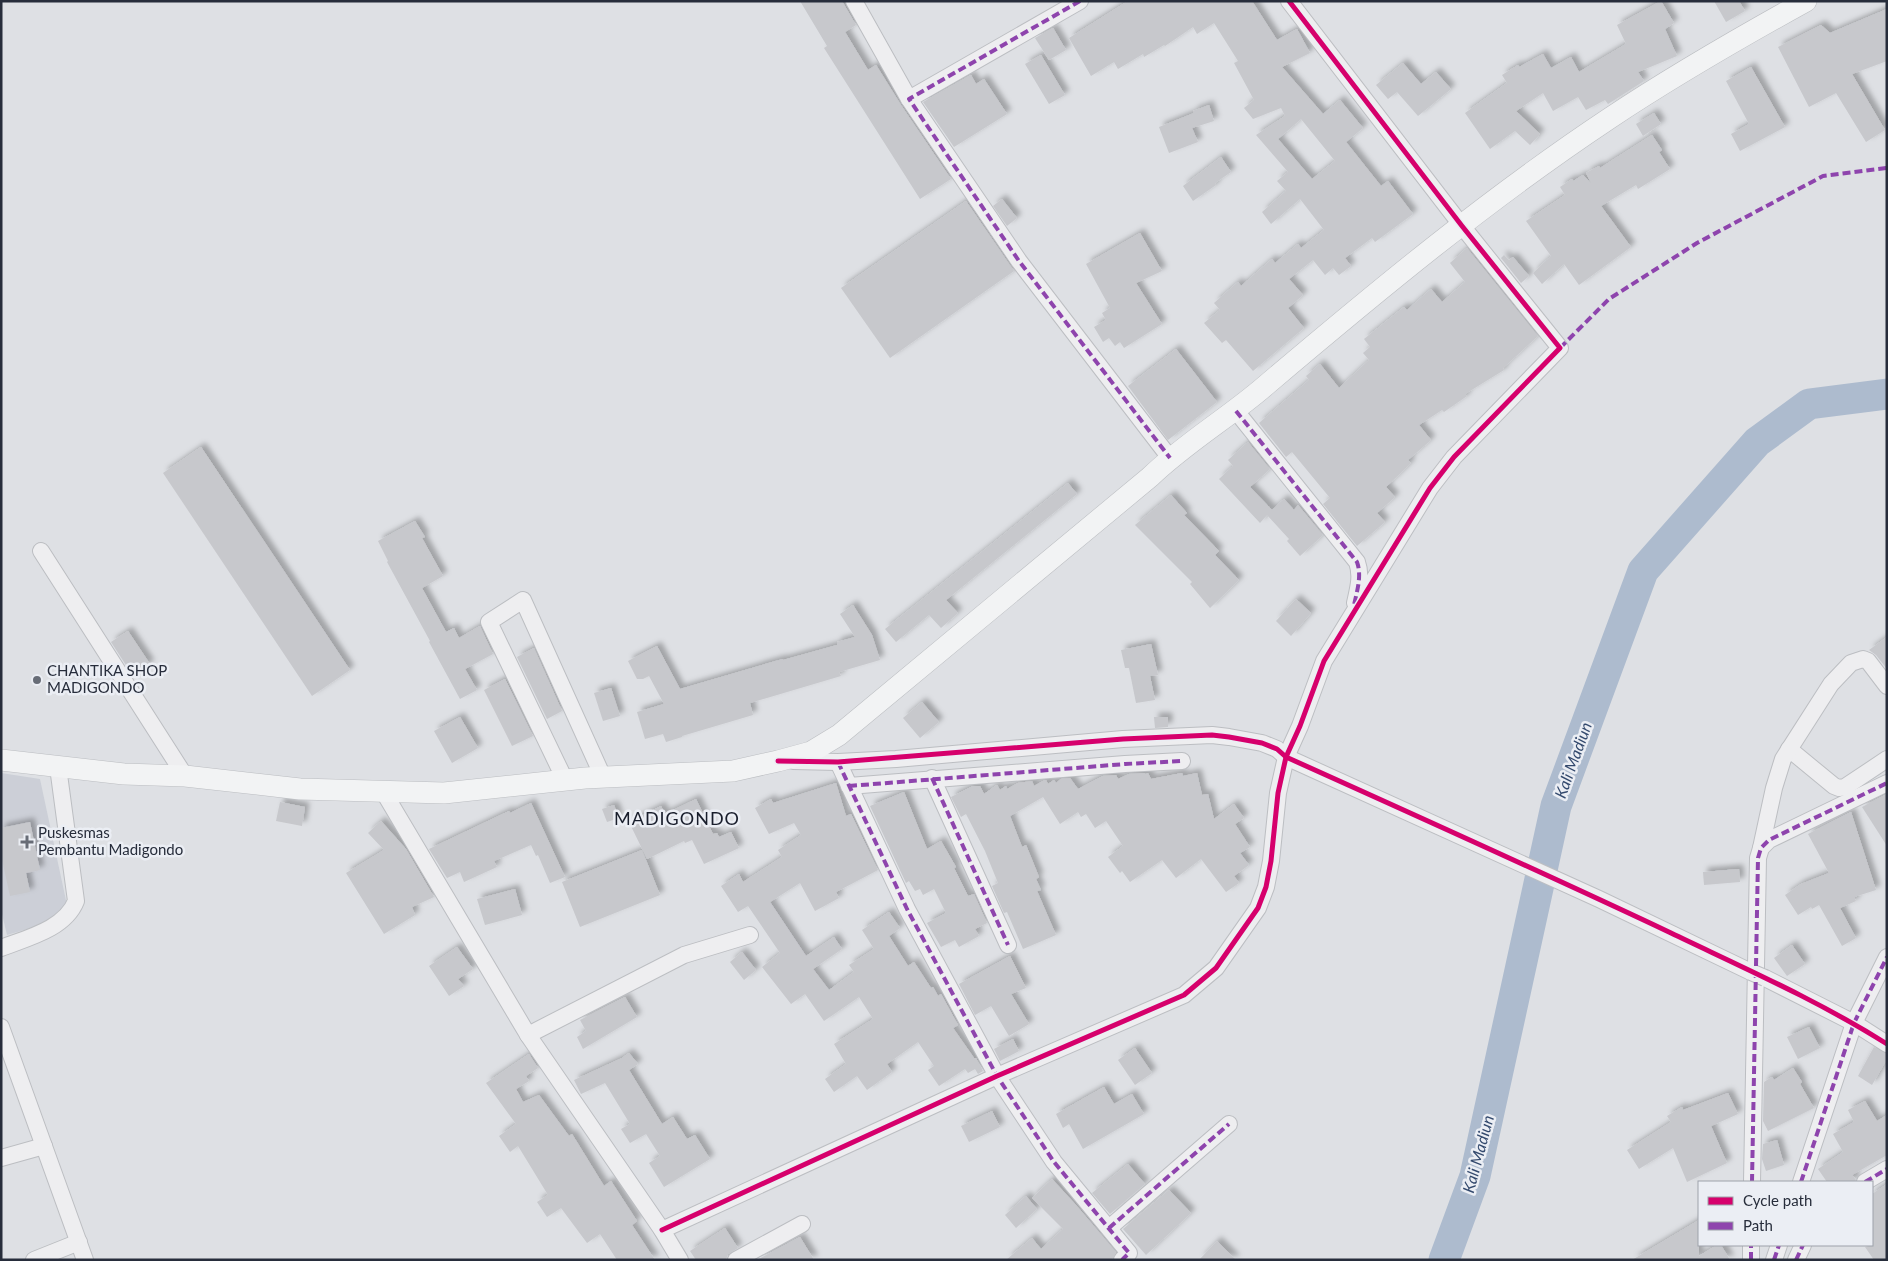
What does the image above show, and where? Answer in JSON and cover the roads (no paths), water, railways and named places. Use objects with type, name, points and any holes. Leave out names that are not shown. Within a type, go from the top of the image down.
[{"type":"main road","points":[[1,760],[124,774],[184,776],[300,789],[444,793],[603,777],[733,771],[811,752],[839,735],[1150,477],[1170,458],[1236,411],[1357,308],[1492,202],[1609,118],[1806,1]]},
{"type":"street","points":[[854,1],[909,99],[1019,260],[1170,458]]},
{"type":"street","points":[[909,99],[1080,1]]},
{"type":"street","points":[[662,1230],[998,1076],[1184,995],[1216,968],[1258,908],[1266,886],[1271,867],[1278,793],[1286,757],[1300,726],[1324,661],[1430,488],[1454,458],[1560,348],[1462,226],[1289,1]]},
{"type":"street","points":[[1236,411],[1357,562],[1360,569],[1353,614]]},
{"type":"street","points":[[41,551],[184,776]]},
{"type":"street","points":[[565,780],[489,622],[522,600],[603,777]]},
{"type":"street","points":[[1752,1181],[1758,858],[1774,788],[1783,759],[1789,749],[1831,684],[1851,663],[1863,659],[1868,661],[1887,686]]},
{"type":"street","points":[[778,761],[838,762],[1122,739],[1212,735],[1229,736],[1262,743],[1277,748],[1286,757],[1599,899],[1759,975],[1854,1024],[1887,1044]]},
{"type":"street","points":[[1789,749],[1839,788],[1845,787],[1887,759]]},
{"type":"street","points":[[848,786],[1115,764],[1182,761]]},
{"type":"street","points":[[838,762],[907,909],[998,1076],[1054,1162],[1109,1228],[1129,1257]]},
{"type":"street","points":[[1,948],[38,934],[65,919],[76,901],[58,767]]},
{"type":"street","points":[[932,778],[1008,945]]},
{"type":"street","points":[[1761,848],[1770,840],[1887,783]]},
{"type":"street","points":[[383,791],[528,1035],[662,1230],[680,1260]]},
{"type":"street","points":[[528,1035],[684,955],[750,935]]},
{"type":"street","points":[[1801,1181],[1854,1024],[1886,959]]},
{"type":"street","points":[[1,1027],[85,1260]]},
{"type":"street","points":[[1109,1228],[1229,1124]]},
{"type":"street","points":[[1,1158],[44,1146]]},
{"type":"street","points":[[1867,1181],[1887,1169]]},
{"type":"street","points":[[736,1260],[802,1224]]},
{"type":"street","points":[[34,1260],[79,1242]]},
{"type":"street","points":[[1751,1246],[1751,1260]]},
{"type":"street","points":[[1774,1260],[1779,1246]]},
{"type":"street","points":[[1796,1260],[1803,1246]]},
{"type":"waterway","name":"Kali Madiun","points":[[1444,1260],[1475,1176],[1556,806],[1643,571],[1757,442],[1809,404],[1887,394]]},
{"type":"place","name":"CHANTIKA SHOP MADIGONDO","points":[[37,680]]},
{"type":"place","name":"Puskesmas Pembantu Madigondo","points":[[27,842]]},
{"type":"district","name":"MADIGONDO","points":[[677,819]]}]
